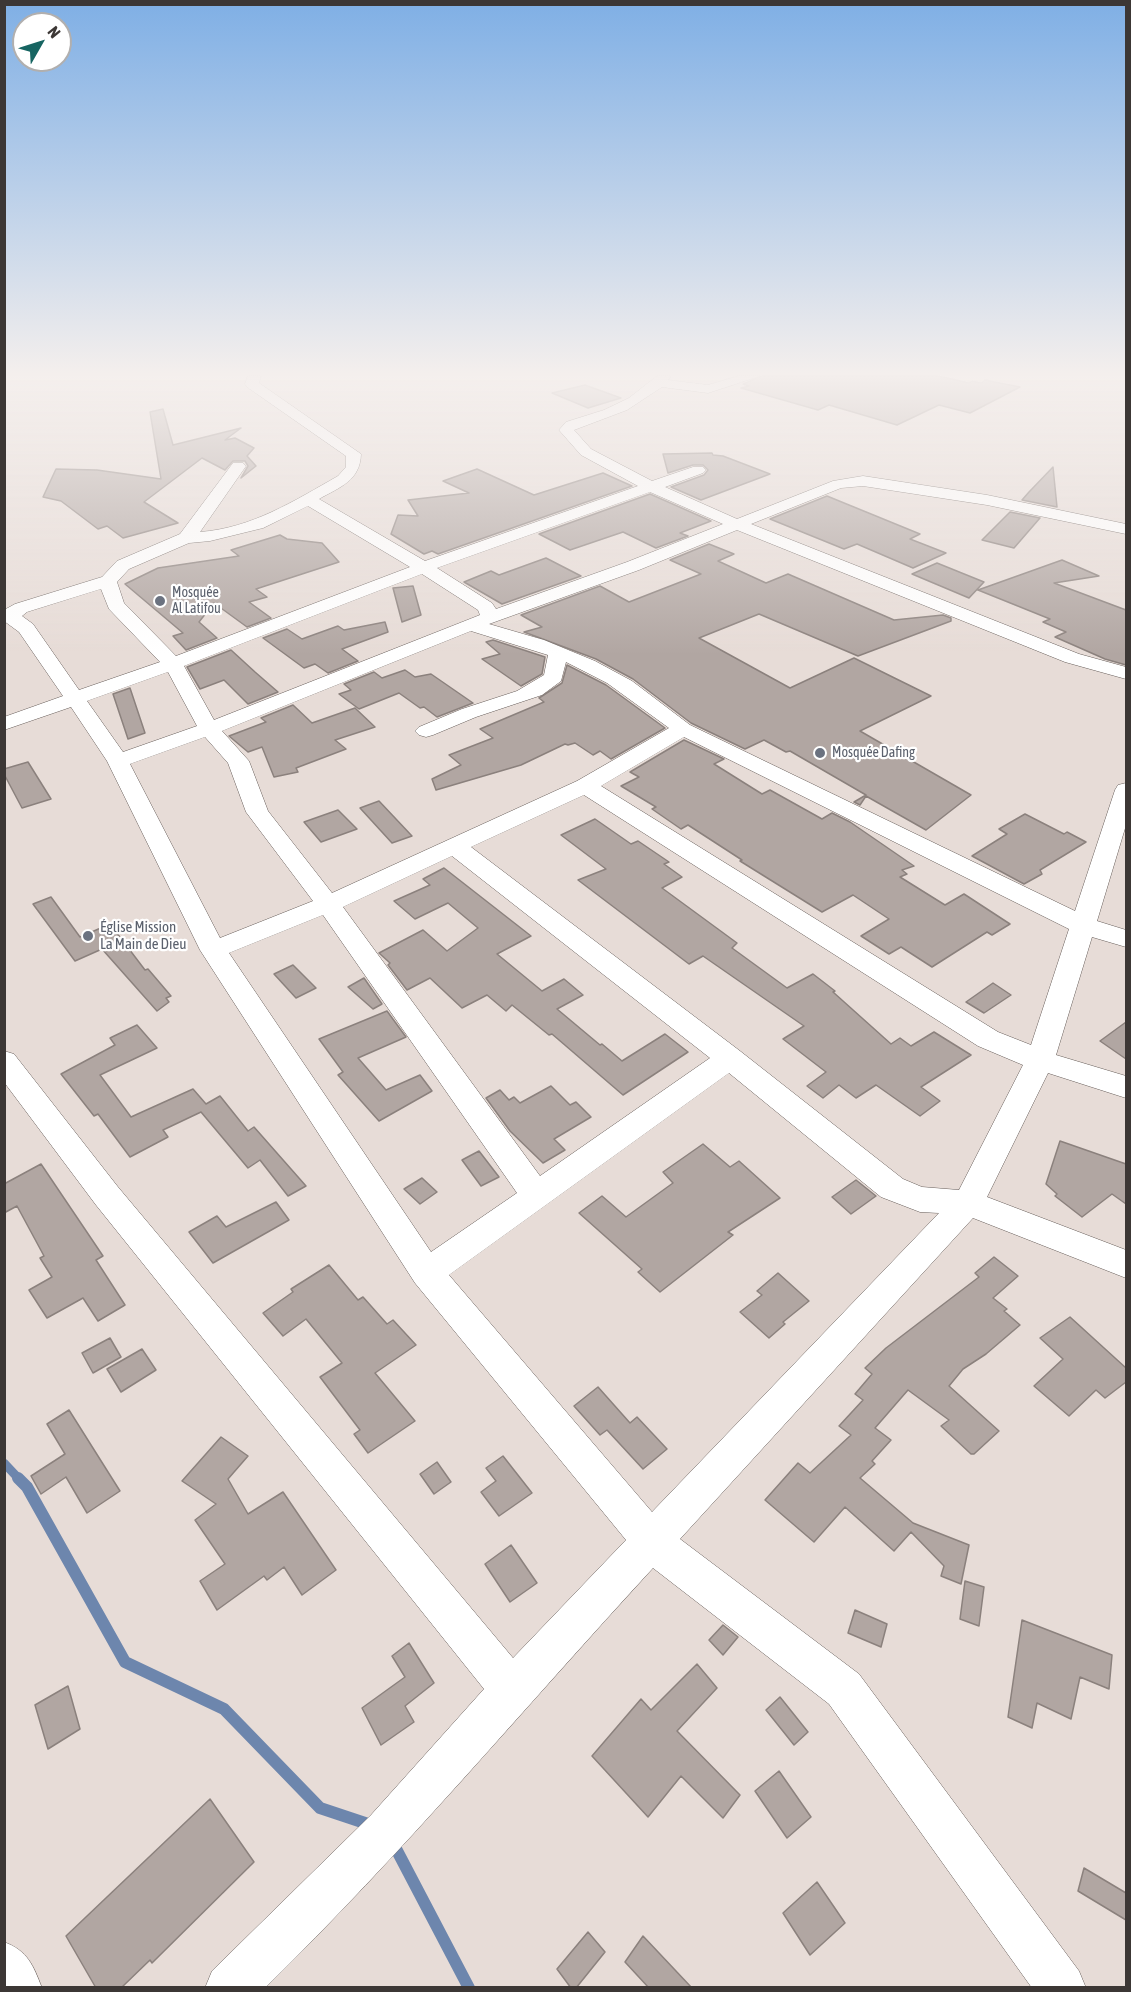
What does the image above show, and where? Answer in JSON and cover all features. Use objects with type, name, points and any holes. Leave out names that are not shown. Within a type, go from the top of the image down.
[{"type":"street","points":[[186,538],[205,518],[216,495],[236,469]]},
{"type":"street","points":[[352,469],[344,479],[309,500],[257,525],[210,536],[186,538],[123,565],[108,581],[21,608],[8,616],[26,628],[76,697],[118,761],[213,950],[427,1273],[652,1542],[844,1689],[1062,1988]]},
{"type":"street","points":[[618,469],[650,486],[738,525],[1072,658],[1126,673]]},
{"type":"street","points":[[4,724],[173,664],[423,568],[698,470]]},
{"type":"street","points":[[118,761],[209,729],[469,625],[738,525],[818,490],[850,482],[987,500],[1126,529]]},
{"type":"street","points":[[309,500],[486,607],[490,617]]},
{"type":"street","points":[[108,581],[116,605],[173,664],[209,729],[238,761],[257,812],[328,904],[537,1197]]},
{"type":"street","points":[[469,625],[558,652],[604,673],[643,698],[683,729],[1084,926],[1126,939]]},
{"type":"street","points":[[426,731],[542,688],[554,677],[558,652]]},
{"type":"street","points":[[213,950],[328,904],[585,786],[683,729]]},
{"type":"street","points":[[585,786],[988,1039],[1040,1060],[1126,1087]]},
{"type":"street","points":[[229,1988],[303,1917],[387,1830],[512,1690],[968,1203],[1040,1060],[1126,790]]},
{"type":"street","points":[[454,846],[730,1058],[892,1188],[920,1199],[968,1203],[1126,1264]]},
{"type":"street","points":[[427,1273],[730,1058]]},
{"type":"street","points":[[4,1061],[107,1196],[512,1690]]},
{"type":"street","points":[[4,1966],[18,1988]]},
{"type":"building","points":[[56,469],[97,470],[161,479],[159,469],[188,469],[144,502],[178,523],[123,538],[107,526],[98,529],[61,501],[43,497]]},
{"type":"building","points":[[246,469],[252,469],[241,478]]},
{"type":"building","points":[[477,469],[534,495],[603,473],[632,486],[438,554],[432,551],[424,554],[391,534],[398,515],[418,516],[408,500],[469,493],[443,481]]},
{"type":"building","points":[[667,469],[681,469],[668,473]]},
{"type":"building","points":[[757,469],[770,474],[701,500],[671,487],[704,475],[708,470]]},
{"type":"building","points":[[1053,469],[1057,507],[1022,500]]},
{"type":"building","points":[[650,494],[711,521],[680,533],[688,536],[656,548],[623,532],[570,550],[539,534]]},
{"type":"building","points":[[827,496],[920,534],[910,539],[946,553],[913,568],[857,544],[844,549],[770,519]]},
{"type":"building","points":[[1010,512],[1040,518],[1014,548],[982,540]]},
{"type":"building","points":[[280,535],[287,539],[322,543],[339,562],[256,589],[267,597],[249,602],[271,618],[247,627],[214,603],[199,622],[217,638],[186,650],[173,636],[183,633],[125,584],[158,568],[239,556],[231,550]]},
{"type":"building","points":[[709,544],[734,554],[718,561],[766,583],[788,574],[894,620],[943,615],[951,618],[951,621],[858,656],[759,614],[699,638],[790,688],[854,658],[931,696],[860,731],[971,795],[926,830],[866,796],[860,805],[854,802],[866,795],[790,751],[786,752],[764,740],[745,749],[691,723],[633,679],[596,659],[524,632],[542,627],[521,615],[600,586],[629,602],[701,574],[670,560]]},
{"type":"building","points":[[546,558],[581,576],[502,604],[464,582],[491,571],[499,575]]},
{"type":"building","points":[[1062,560],[1099,576],[1054,583],[1126,610],[1126,665],[1105,659],[1055,637],[1066,632],[1043,622],[1050,619],[978,590]]},
{"type":"building","points":[[937,563],[984,582],[969,598],[912,574]]},
{"type":"building","points":[[413,586],[421,615],[402,622],[393,588]]},
{"type":"building","points":[[385,622],[388,632],[342,649],[358,661],[328,673],[315,664],[304,668],[263,638],[287,629],[302,639],[338,626],[344,630]]},
{"type":"building","points":[[493,640],[545,657],[542,674],[521,686],[482,659],[500,654],[486,642]]},
{"type":"building","points":[[231,650],[278,692],[248,704],[224,680],[200,689],[187,667]]},
{"type":"building","points":[[567,665],[606,685],[665,728],[611,759],[600,751],[593,755],[575,743],[565,744],[521,765],[436,790],[432,779],[461,765],[449,755],[493,738],[480,729],[544,702],[539,698],[562,683]]},
{"type":"building","points":[[405,670],[415,677],[431,674],[473,703],[437,717],[399,693],[359,709],[339,694],[351,690],[344,684],[374,672],[382,678]]},
{"type":"building","points":[[130,688],[145,733],[128,739],[113,694]]},
{"type":"building","points":[[293,705],[312,723],[355,708],[375,727],[335,740],[346,749],[296,768],[298,772],[274,777],[262,747],[248,752],[229,736],[266,722],[261,718]]},
{"type":"building","points":[[684,740],[724,759],[714,764],[762,794],[770,790],[822,819],[832,813],[850,822],[914,866],[902,870],[907,874],[900,877],[945,905],[964,894],[1010,924],[992,935],[987,932],[932,967],[901,947],[889,954],[861,936],[889,919],[853,895],[822,912],[740,861],[742,860],[688,825],[681,829],[652,809],[656,807],[621,786],[639,777],[630,772]]},
{"type":"building","points":[[28,762],[51,799],[22,808],[4,774],[4,769]]},
{"type":"building","points":[[379,801],[412,836],[392,843],[360,808]]},
{"type":"building","points":[[338,810],[357,829],[321,842],[304,822]]},
{"type":"building","points":[[1025,814],[1064,834],[1067,832],[1086,842],[1040,870],[1042,874],[1024,884],[972,856],[1007,834],[999,829]]},
{"type":"building","points":[[595,819],[631,844],[638,841],[669,862],[664,864],[682,877],[662,888],[737,943],[732,948],[787,988],[813,974],[835,991],[833,992],[891,1044],[900,1038],[911,1046],[934,1032],[971,1055],[921,1087],[940,1101],[920,1116],[876,1085],[856,1098],[839,1085],[823,1098],[807,1086],[826,1072],[783,1039],[804,1026],[703,956],[689,964],[578,880],[606,869],[561,835]]},
{"type":"building","points":[[444,868],[531,936],[497,954],[542,991],[564,979],[583,995],[557,1009],[600,1045],[602,1044],[622,1061],[665,1034],[688,1052],[623,1095],[552,1034],[549,1035],[512,1005],[506,1011],[487,995],[462,1008],[430,978],[407,990],[388,965],[390,963],[379,953],[423,930],[447,951],[478,928],[448,903],[415,919],[394,901],[430,885],[423,879]]},
{"type":"building","points":[[51,897],[80,937],[110,924],[145,970],[148,969],[171,996],[166,998],[169,1002],[157,1011],[102,949],[75,961],[33,904]]},
{"type":"building","points":[[293,965],[316,988],[296,998],[274,974]]},
{"type":"building","points":[[364,978],[382,1004],[373,1009],[348,987]]},
{"type":"building","points":[[993,983],[1011,995],[984,1013],[966,1002]]},
{"type":"building","points":[[387,1011],[406,1037],[358,1058],[386,1090],[420,1075],[432,1091],[379,1121],[338,1075],[343,1072],[319,1039]]},
{"type":"building","points":[[1126,1022],[1126,1059],[1100,1041]]},
{"type":"building","points":[[137,1025],[157,1048],[100,1075],[131,1117],[193,1089],[206,1104],[220,1096],[248,1131],[254,1127],[306,1186],[288,1196],[260,1160],[248,1168],[201,1112],[163,1130],[168,1137],[130,1157],[98,1114],[94,1116],[61,1074],[115,1045],[110,1038]]},
{"type":"building","points":[[551,1086],[570,1105],[576,1102],[591,1117],[554,1139],[565,1150],[543,1163],[510,1131],[486,1098],[500,1090],[509,1100],[514,1097],[520,1103]]},
{"type":"building","points":[[1060,1141],[1126,1164],[1126,1204],[1112,1194],[1082,1217],[1055,1196],[1057,1194],[1046,1184]]},
{"type":"building","points":[[703,1144],[730,1167],[739,1161],[780,1198],[728,1232],[733,1235],[660,1292],[638,1272],[642,1269],[579,1213],[602,1196],[626,1217],[673,1183],[663,1172]]},
{"type":"building","points":[[479,1151],[499,1177],[481,1186],[462,1160]]},
{"type":"building","points":[[41,1164],[103,1256],[96,1260],[125,1305],[98,1321],[83,1298],[47,1318],[29,1290],[52,1277],[40,1258],[44,1256],[17,1206],[4,1213],[4,1184]]},
{"type":"building","points":[[422,1178],[437,1192],[420,1204],[404,1189]]},
{"type":"building","points":[[856,1180],[876,1196],[851,1214],[832,1197]]},
{"type":"building","points":[[276,1202],[289,1220],[213,1263],[189,1232],[217,1216],[226,1227]]},
{"type":"building","points":[[994,1257],[1018,1276],[993,1298],[1007,1309],[1004,1311],[1020,1325],[986,1354],[963,1369],[949,1386],[999,1431],[974,1454],[971,1454],[941,1426],[949,1420],[908,1390],[875,1428],[891,1440],[872,1461],[875,1464],[860,1478],[913,1523],[969,1545],[961,1584],[941,1576],[944,1566],[911,1532],[894,1551],[845,1507],[814,1542],[765,1500],[798,1463],[810,1473],[851,1435],[839,1426],[863,1400],[855,1394],[872,1374],[865,1368],[886,1348],[979,1277],[975,1273]]},
{"type":"building","points":[[329,1265],[358,1300],[363,1297],[387,1324],[393,1320],[416,1345],[375,1373],[415,1421],[368,1453],[354,1434],[360,1430],[320,1377],[342,1363],[306,1319],[283,1336],[263,1313],[293,1292],[291,1289]]},
{"type":"building","points":[[778,1273],[809,1301],[783,1322],[785,1324],[769,1338],[740,1312],[762,1295],[757,1291]]},
{"type":"building","points":[[1070,1317],[1126,1368],[1126,1382],[1105,1398],[1096,1390],[1069,1416],[1034,1386],[1063,1359],[1040,1338]]},
{"type":"building","points":[[110,1338],[121,1357],[93,1373],[82,1353]]},
{"type":"building","points":[[142,1349],[156,1370],[121,1392],[107,1369]]},
{"type":"building","points":[[598,1387],[630,1423],[637,1417],[667,1449],[643,1469],[607,1430],[600,1435],[574,1406]]},
{"type":"building","points":[[69,1410],[120,1491],[87,1513],[66,1477],[41,1494],[31,1476],[65,1454],[47,1424]]},
{"type":"building","points":[[221,1437],[248,1456],[228,1479],[248,1514],[283,1492],[336,1570],[302,1595],[284,1567],[267,1580],[264,1576],[217,1610],[200,1581],[225,1564],[195,1520],[216,1504],[182,1481]]},
{"type":"building","points":[[503,1456],[532,1493],[499,1516],[481,1492],[496,1481],[486,1468]]},
{"type":"building","points":[[437,1462],[451,1482],[434,1494],[420,1474]]},
{"type":"building","points":[[511,1545],[537,1583],[510,1602],[485,1564]]},
{"type":"building","points":[[965,1581],[984,1587],[979,1626],[960,1619]]},
{"type":"building","points":[[855,1610],[887,1624],[881,1647],[848,1633]]},
{"type":"building","points":[[1022,1620],[1112,1655],[1109,1689],[1080,1677],[1071,1719],[1037,1703],[1032,1728],[1008,1717]]},
{"type":"building","points":[[723,1625],[738,1637],[723,1655],[709,1640]]},
{"type":"building","points":[[409,1643],[434,1683],[405,1706],[414,1722],[381,1745],[362,1708],[405,1677],[392,1656]]},
{"type":"building","points":[[697,1664],[717,1688],[677,1731],[740,1795],[723,1818],[681,1776],[648,1817],[592,1756],[641,1699],[651,1710]]},
{"type":"building","points":[[68,1686],[80,1729],[48,1749],[35,1705]]},
{"type":"building","points":[[780,1697],[808,1732],[794,1745],[766,1710]]},
{"type":"building","points":[[779,1771],[811,1817],[787,1838],[755,1791]]},
{"type":"building","points":[[210,1799],[254,1862],[152,1963],[150,1960],[121,1988],[96,1988],[66,1936]]},
{"type":"building","points":[[1084,1868],[1126,1893],[1126,1920],[1078,1891]]},
{"type":"building","points":[[817,1882],[845,1923],[810,1955],[783,1913]]},
{"type":"building","points":[[588,1932],[605,1952],[576,1988],[571,1988],[557,1969]]},
{"type":"building","points":[[643,1936],[692,1988],[649,1988],[625,1962]]},
{"type":"waterway","points":[[4,1463],[20,1480]]},
{"type":"waterway","points":[[20,1480],[27,1487],[125,1662],[224,1709],[320,1808],[371,1825]]},
{"type":"waterway","points":[[393,1843],[469,1988]]},
{"type":"place","name":"Mosquée Al Latifou","points":[[160,601]]},
{"type":"place","name":"Mosquée Dafing","points":[[820,753]]},
{"type":"place","name":"Église Mission La Main de Dieu","points":[[88,936]]}]
